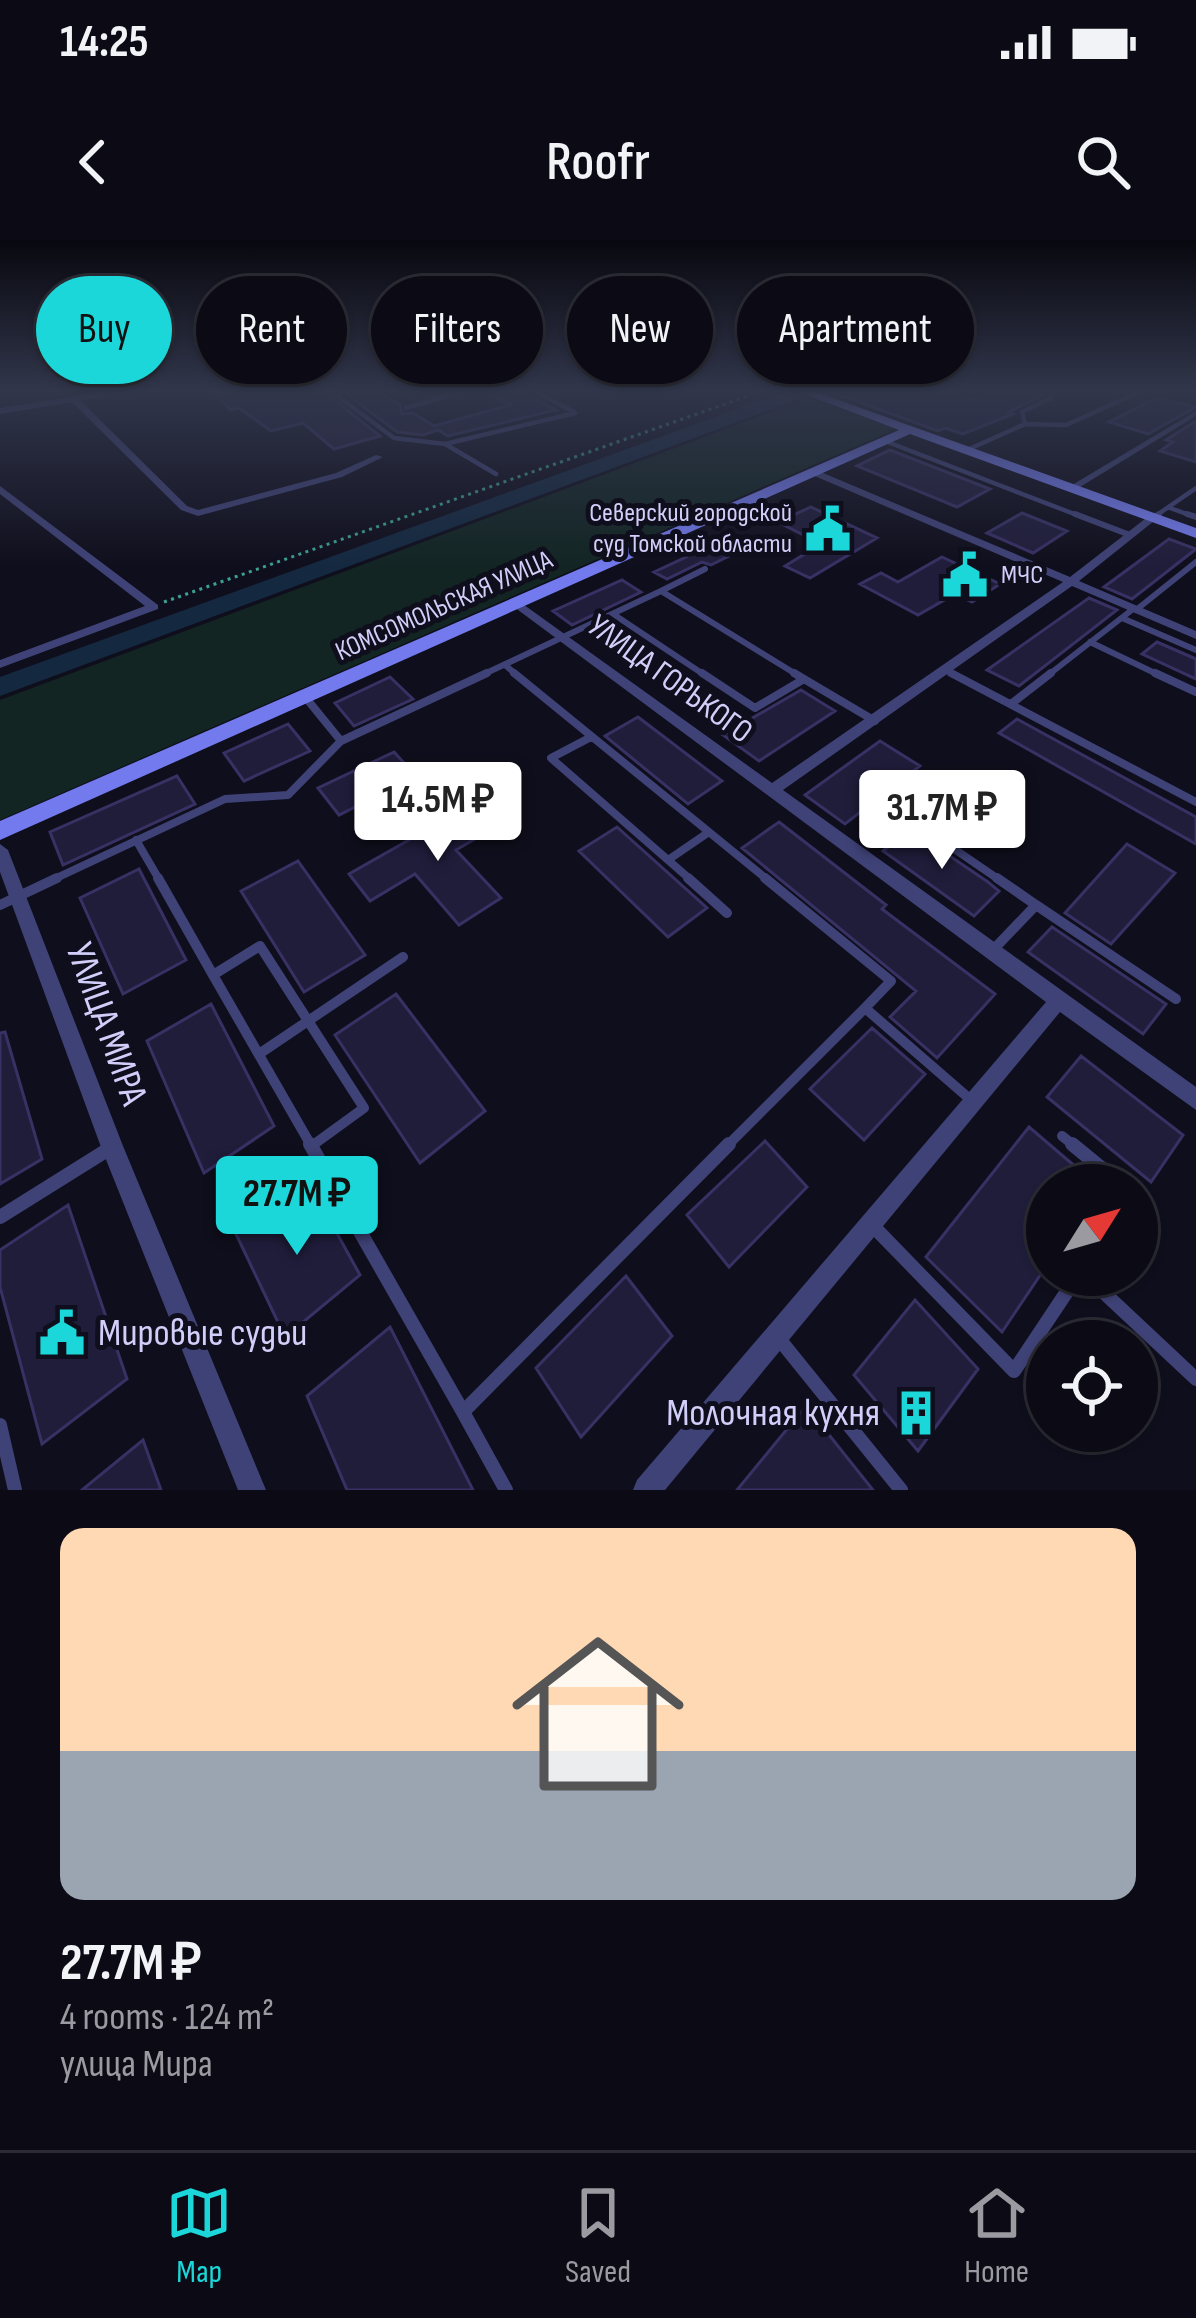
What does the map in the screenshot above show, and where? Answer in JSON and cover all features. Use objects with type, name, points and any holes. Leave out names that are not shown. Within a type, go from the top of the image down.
[{"type":"main road","name":"КОМСОМОЛЬСКАЯ УЛИЦА","points":[[0,832],[863,450]]},
{"type":"main road","points":[[968,450],[1196,533]]},
{"type":"street","points":[[126,450],[184,508],[198,513],[339,475],[380,457]]},
{"type":"street","points":[[1072,488],[1134,450]]},
{"type":"street","points":[[813,472],[1196,635]]},
{"type":"street","points":[[0,489],[153,606]]},
{"type":"street","points":[[772,790],[1071,582],[1154,518]]},
{"type":"street","name":"УЛИЦА ГОРЬКОГО","points":[[516,604],[1196,1100]]},
{"type":"street","points":[[0,664],[153,606]]},
{"type":"street","name":"УЛИЦА МИРА","points":[[0,850],[10,900],[252,1490]]},
{"type":"street","points":[[647,1490],[1059,1000]]},
{"type":"lane","points":[[454,450],[496,474]]},
{"type":"lane","points":[[909,450],[1130,535]]},
{"type":"lane","points":[[1042,501],[1047,479]]},
{"type":"lane","points":[[1154,518],[1181,494],[1196,488]]},
{"type":"lane","points":[[1170,508],[1196,518]]},
{"type":"lane","points":[[1011,704],[1196,562]]},
{"type":"lane","points":[[10,900],[225,799],[288,795],[341,741],[705,569]]},
{"type":"lane","points":[[661,591],[875,721]]},
{"type":"lane","points":[[613,614],[754,709],[804,679]]},
{"type":"lane","points":[[1122,618],[1196,650]]},
{"type":"lane","points":[[1090,643],[1196,692]]},
{"type":"lane","points":[[463,1412],[891,981],[505,665]]},
{"type":"lane","points":[[944,669],[1196,802]]},
{"type":"lane","points":[[306,698],[341,741]]},
{"type":"lane","points":[[591,737],[551,758],[727,913]]},
{"type":"lane","points":[[870,829],[936,776]]},
{"type":"lane","points":[[896,809],[1176,999]]},
{"type":"lane","points":[[668,860],[709,832]]},
{"type":"lane","points":[[136,840],[506,1490]]},
{"type":"lane","points":[[992,951],[1036,904]]},
{"type":"lane","points":[[213,975],[260,946],[364,1108],[313,1145]]},
{"type":"lane","points":[[259,1054],[403,957]]},
{"type":"lane","points":[[865,1008],[971,1100]]},
{"type":"lane","points":[[1062,1136],[1096,1164]]},
{"type":"lane","points":[[0,1217],[112,1147]]},
{"type":"lane","points":[[870,1223],[1014,1371],[1067,1296]]},
{"type":"lane","points":[[1105,1296],[1196,1378]]},
{"type":"lane","points":[[776,1336],[901,1490]]},
{"type":"lane","points":[[0,1425],[16,1490]]},
{"type":"path","points":[[153,606],[594,450]]},
{"type":"green space","points":[[669,450],[847,450],[0,820],[0,700]]},
{"type":"water","points":[[623,450],[661,450],[0,696],[0,677]]},
{"type":"building","points":[[891,450],[990,489],[957,507],[857,466]]},
{"type":"building","points":[[1196,450],[1196,462],[1160,451]]},
{"type":"building","points":[[811,507],[877,538],[810,578],[785,566],[821,544],[778,522]]},
{"type":"building","points":[[1022,513],[1067,531],[1033,553],[987,533]]},
{"type":"building","points":[[1169,539],[1196,549],[1132,599],[1104,587]]},
{"type":"building","points":[[708,547],[727,557],[711,565],[702,562],[667,579],[654,572]]},
{"type":"building","points":[[942,557],[1000,584],[972,602],[955,594],[918,615],[860,584],[881,573],[898,582]]},
{"type":"building","points":[[622,580],[641,592],[572,625],[553,611]]},
{"type":"building","points":[[1089,598],[1117,610],[1019,686],[987,670]]},
{"type":"building","points":[[1157,642],[1196,659],[1196,679],[1142,654]]},
{"type":"building","points":[[390,677],[413,699],[354,726],[335,703]]},
{"type":"building","points":[[801,690],[835,711],[759,761],[723,735]]},
{"type":"building","points":[[638,717],[722,781],[688,804],[605,736]]},
{"type":"building","points":[[1017,719],[1196,817],[1196,844],[999,733]]},
{"type":"building","points":[[288,724],[310,751],[244,781],[224,753]]},
{"type":"building","points":[[880,741],[920,766],[845,824],[805,795]]},
{"type":"building","points":[[394,752],[416,776],[339,815],[318,788]]},
{"type":"building","points":[[177,776],[195,804],[63,865],[50,832]]},
{"type":"building","points":[[481,799],[504,822],[456,850],[501,898],[459,925],[415,874],[370,901],[349,874]]},
{"type":"building","points":[[779,822],[886,905],[882,909],[995,994],[937,1058],[890,1017],[916,991],[742,848]]},
{"type":"building","points":[[617,827],[707,908],[668,937],[579,851]]},
{"type":"building","points":[[910,829],[999,891],[974,916],[883,851]]},
{"type":"building","points":[[1127,844],[1175,873],[1111,944],[1065,913]]},
{"type":"building","points":[[298,861],[365,955],[304,992],[241,891]]},
{"type":"building","points":[[139,869],[186,960],[123,994],[80,898]]},
{"type":"building","points":[[1052,927],[1166,1004],[1143,1034],[1028,952]]},
{"type":"building","points":[[396,994],[485,1111],[420,1163],[335,1035]]},
{"type":"building","points":[[211,1004],[274,1126],[204,1173],[147,1041]]},
{"type":"building","points":[[872,1028],[925,1074],[864,1140],[810,1089]]},
{"type":"building","points":[[5,1032],[42,1159],[0,1184],[0,1033]]},
{"type":"building","points":[[1081,1056],[1183,1135],[1158,1172],[1158,1164],[1129,1164],[1047,1097]]},
{"type":"building","points":[[1029,1127],[1072,1164],[1026,1164],[1026,1296],[1002,1332],[926,1257]]},
{"type":"building","points":[[765,1141],[807,1187],[729,1267],[687,1215]]},
{"type":"building","points":[[308,1181],[360,1275],[285,1337],[236,1234]]},
{"type":"building","name":"Мировые судьи","points":[[68,1205],[127,1379],[42,1444],[0,1287],[0,1250]]},
{"type":"building","points":[[626,1276],[672,1336],[581,1437],[536,1368]]},
{"type":"building","name":"Молочная кухня","points":[[915,1300],[978,1369],[918,1451],[854,1375]]},
{"type":"building","points":[[390,1327],[473,1490],[347,1490],[307,1396]]},
{"type":"building","points":[[806,1406],[873,1490],[737,1490]]},
{"type":"building","points":[[143,1440],[161,1490],[82,1490]]},
{"type":"place","name":"Северский городской суд Томской области","points":[[828,529]]},
{"type":"place","name":"МЧС","points":[[965,575]]},
{"type":"place","name":"Мировые судьи","points":[[62,1333]]},
{"type":"place","name":"Молочная кухня","points":[[916,1413]]}]
